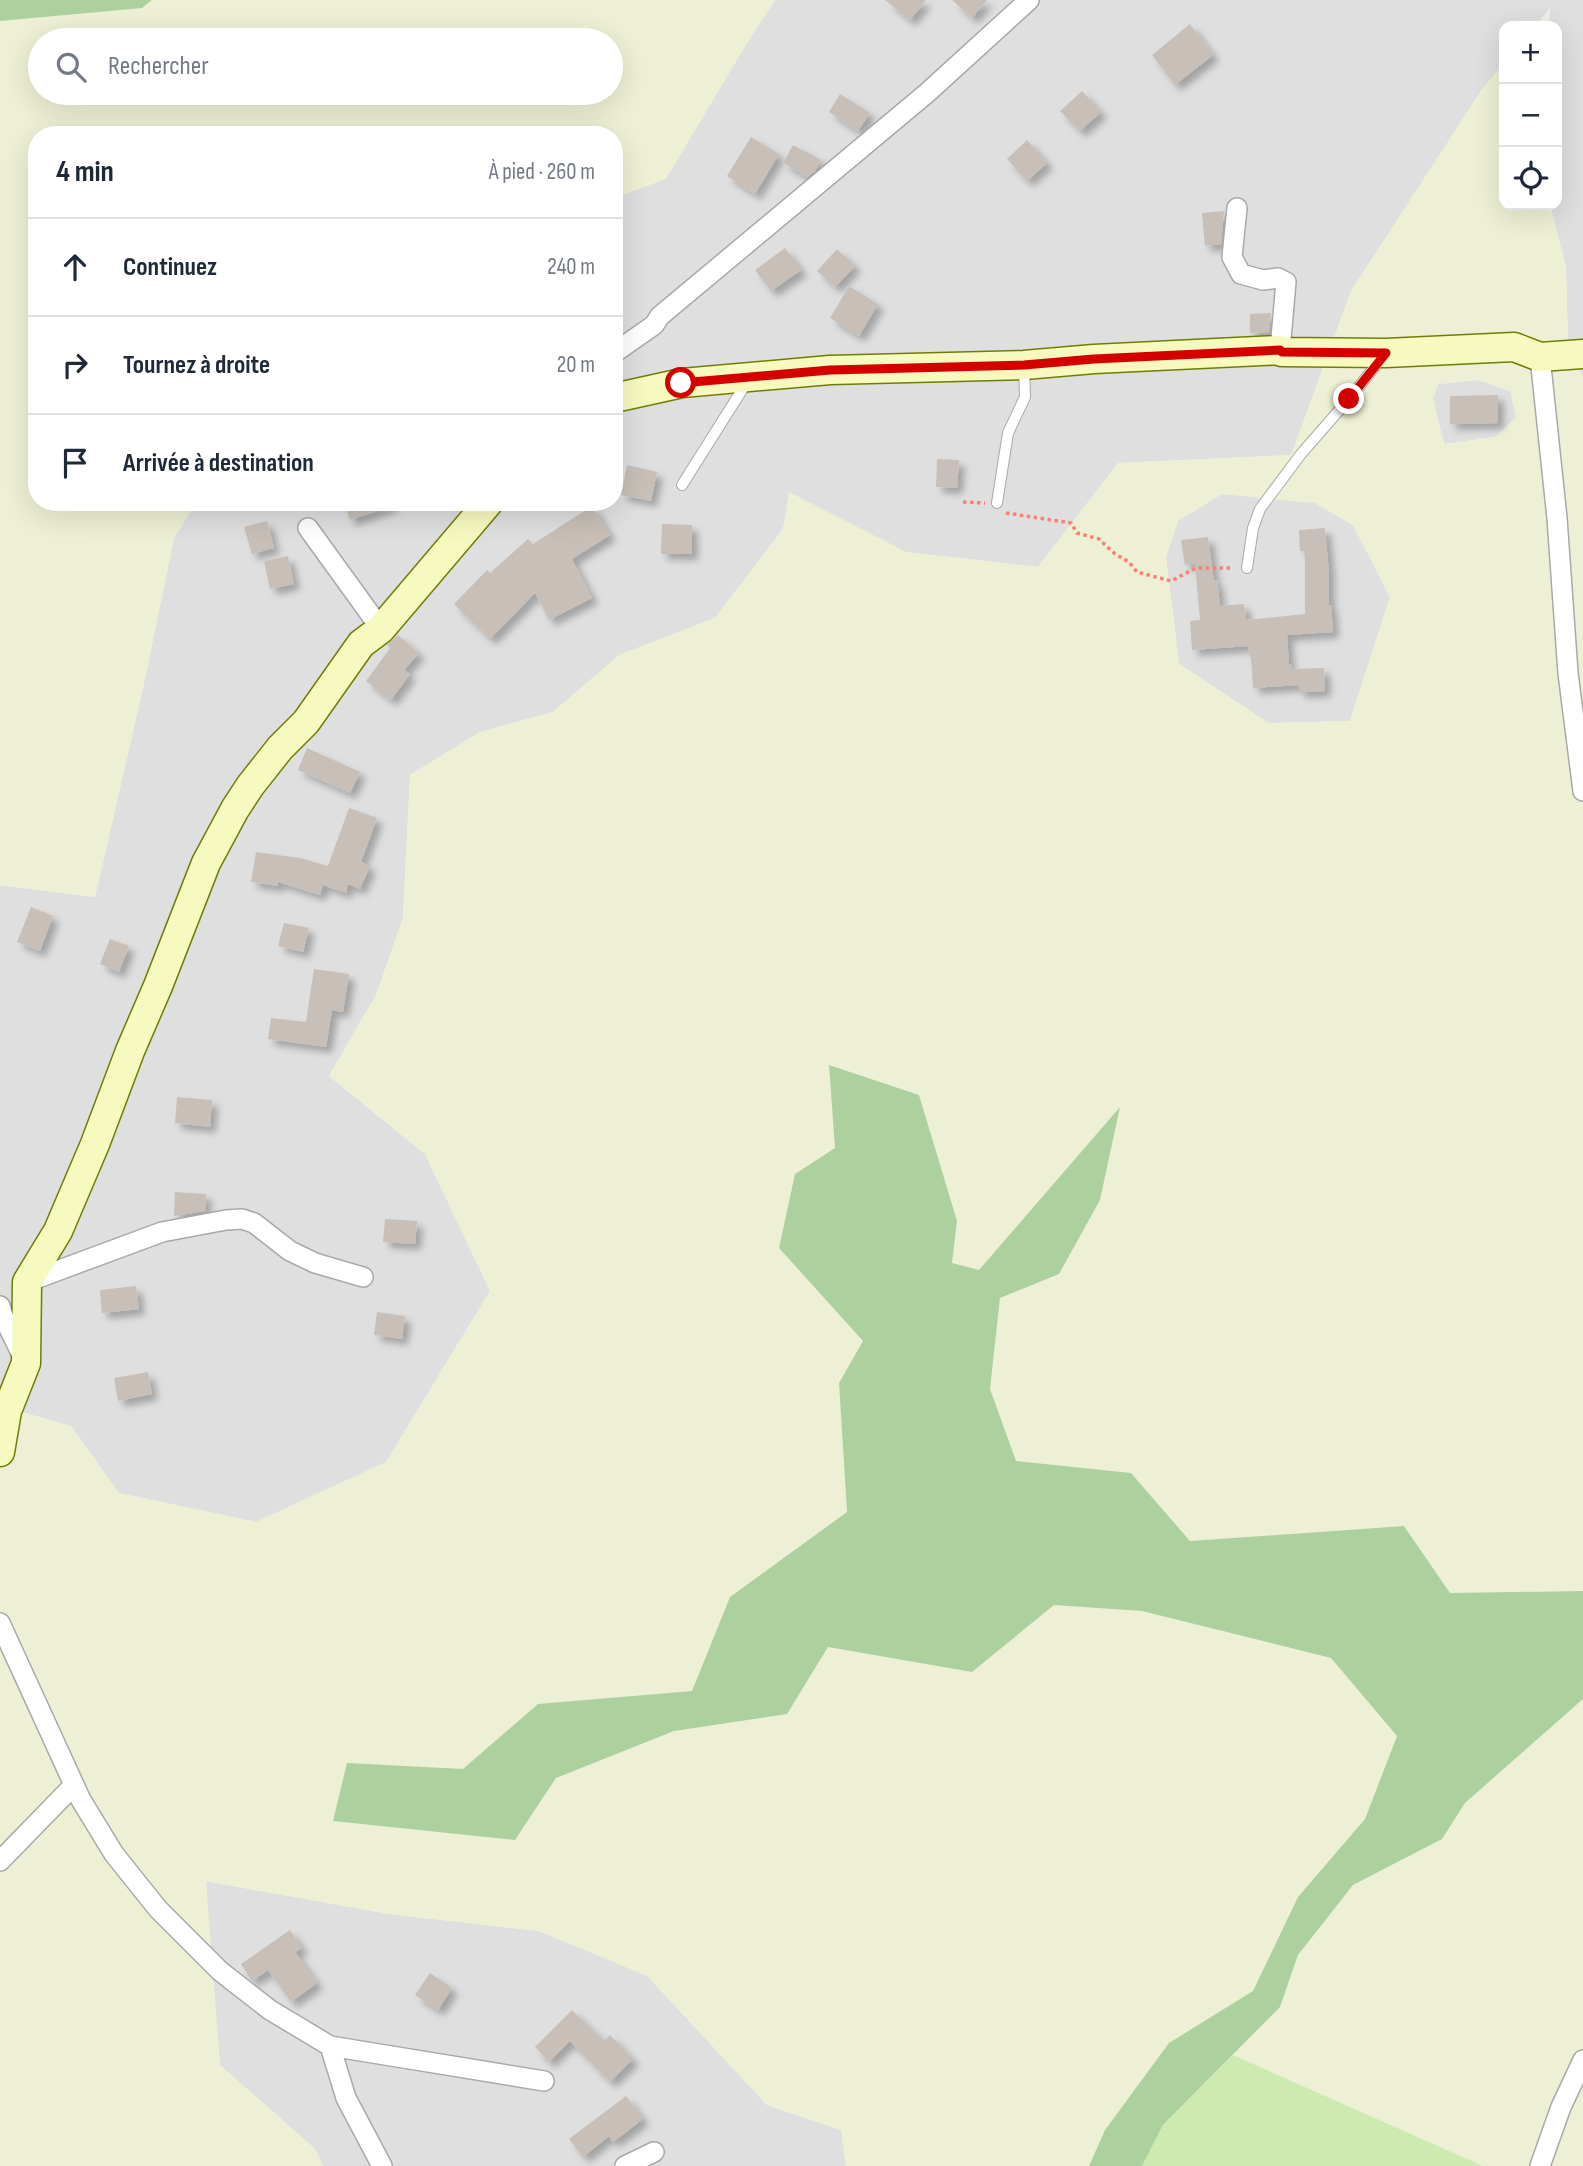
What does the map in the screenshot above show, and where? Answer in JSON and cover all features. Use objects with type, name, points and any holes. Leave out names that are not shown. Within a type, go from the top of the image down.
[{"type":"street","points":[[623,347],[654,325],[660,316],[927,93],[1029,0]]},
{"type":"street","points":[[1237,208],[1232,257],[1241,274],[1263,280],[1278,278],[1286,282],[1280,350]]},
{"type":"street","points":[[623,396],[681,383],[830,370],[1024,365],[1280,350],[1386,353],[1514,347],[1540,357],[1583,354]]},
{"type":"street","points":[[1540,357],[1558,518],[1568,673],[1583,791]]},
{"type":"street","points":[[0,1452],[7,1411],[26,1363],[27,1282],[58,1231],[206,863],[250,786],[280,748],[306,722],[361,644],[381,629],[481,511]]},
{"type":"street","points":[[308,528],[381,629]]},
{"type":"street","points":[[27,1282],[162,1232],[242,1219],[254,1223],[290,1251],[316,1263],[363,1277]]},
{"type":"street","points":[[0,1306],[26,1363]]},
{"type":"street","points":[[0,1623],[81,1800],[114,1854],[158,1909],[220,1971],[270,2010],[330,2046],[544,2081]]},
{"type":"street","points":[[0,1861],[74,1785]]},
{"type":"street","points":[[330,2046],[346,2098],[382,2166]]},
{"type":"street","points":[[1540,2166],[1561,2107],[1583,2060]]},
{"type":"street","points":[[625,2166],[654,2152]]},
{"type":"lane","points":[[1247,568],[1253,528],[1260,509],[1301,454],[1386,353]]},
{"type":"lane","points":[[997,503],[1008,433],[1025,397],[1024,365]]},
{"type":"lane","points":[[682,485],[749,379]]},
{"type":"path","points":[[963,502],[997,503],[1007,514],[1071,523],[1077,533],[1099,539],[1115,554],[1129,562],[1137,572],[1171,581],[1196,568],[1247,568]]},
{"type":"shaded area","points":[[775,0],[1583,0],[1583,377],[1568,347],[1566,267],[1551,210],[1562,210],[1562,21],[1549,21],[1550,8],[1539,21],[1499,21],[1499,69],[1481,91],[1351,291],[1292,455],[1118,463],[1038,567],[906,552],[790,493],[783,529],[715,618],[619,655],[553,712],[480,732],[410,775],[403,918],[376,995],[329,1076],[425,1154],[490,1291],[386,1462],[256,1522],[119,1493],[71,1426],[0,1406],[0,885],[95,897],[174,538],[190,511],[623,511],[623,195],[666,178]]},
{"type":"shaded area","points":[[1478,380],[1511,391],[1516,418],[1495,437],[1444,444],[1433,399],[1438,384]]},
{"type":"shaded area","points":[[1222,494],[1315,503],[1353,525],[1390,597],[1350,721],[1269,723],[1179,664],[1166,557],[1178,521]]},
{"type":"shaded area","points":[[205,1881],[389,1914],[539,1931],[648,1976],[767,2105],[841,2130],[846,2166],[323,2166],[315,2149],[220,2065]]},
{"type":"green space","points":[[0,0],[152,0],[142,8],[0,21]]},
{"type":"green space","points":[[152,0],[775,0],[666,179],[623,195],[623,126],[28,126],[28,511],[190,511],[174,538],[95,897],[0,885],[0,21],[142,8]]},
{"type":"green space","points":[[1499,69],[1499,210],[1551,210],[1566,267],[1568,347],[1583,377],[1583,1591],[1450,1593],[1404,1526],[1190,1541],[1131,1473],[1016,1461],[990,1389],[1000,1298],[1059,1274],[1119,1108],[980,1270],[952,1263],[957,1221],[829,1065],[835,1148],[795,1174],[779,1248],[863,1341],[839,1383],[847,1512],[731,1597],[692,1691],[539,1704],[463,1769],[348,1764],[333,1821],[515,1840],[556,1778],[674,1731],[786,1714],[827,1647],[972,1672],[1054,1605],[1142,1611],[1332,1658],[1398,1736],[1365,1819],[1298,1897],[1253,1991],[1169,2043],[1105,2130],[1089,2166],[846,2166],[841,2130],[767,2105],[647,1976],[539,1931],[389,1914],[206,1881],[220,2065],[315,2149],[323,2166],[0,2166],[0,1406],[71,1426],[119,1493],[256,1522],[386,1462],[490,1291],[425,1154],[329,1076],[376,995],[403,918],[410,775],[480,732],[553,712],[619,655],[715,618],[783,529],[789,492],[906,552],[1038,567],[1118,463],[1291,455],[1351,291],[1481,91]],"holes":[[[1478,380],[1510,391],[1516,418],[1495,437],[1444,444],[1433,399],[1438,384]],[[1222,494],[1315,503],[1353,525],[1390,597],[1350,721],[1269,723],[1179,664],[1166,557],[1178,521]]]},
{"type":"green space","points":[[829,1065],[919,1095],[957,1221],[952,1263],[979,1270],[1120,1107],[1100,1200],[1059,1274],[1000,1298],[990,1389],[1016,1461],[1131,1473],[1190,1541],[1404,1526],[1450,1593],[1583,1591],[1583,1699],[1465,1803],[1442,1839],[1353,1885],[1298,1955],[1280,2007],[1163,2125],[1142,2166],[1089,2166],[1105,2130],[1169,2043],[1253,1991],[1298,1897],[1365,1819],[1397,1736],[1331,1658],[1142,1611],[1054,1605],[972,1672],[828,1647],[787,1714],[674,1731],[556,1778],[515,1840],[333,1821],[347,1763],[463,1769],[538,1704],[692,1691],[730,1597],[847,1512],[839,1383],[863,1341],[779,1248],[795,1174],[835,1148]]},
{"type":"green space","points":[[1583,1699],[1583,2166],[1483,2166],[1233,2055],[1280,2007],[1298,1955],[1353,1885],[1442,1839],[1465,1803]]},
{"type":"green space","points":[[1233,2055],[1483,2166],[1142,2166],[1163,2125]]},
{"type":"building","points":[[885,0],[926,0],[910,20]]},
{"type":"building","points":[[952,0],[987,0],[972,18]]},
{"type":"building","points":[[1190,24],[1213,55],[1175,85],[1152,55]]},
{"type":"building","points":[[1082,91],[1101,112],[1080,131],[1060,111]]},
{"type":"building","points":[[840,94],[870,113],[858,131],[829,112]]},
{"type":"building","points":[[751,137],[779,154],[755,194],[727,176]]},
{"type":"building","points":[[1027,140],[1047,163],[1027,181],[1007,159]]},
{"type":"building","points":[[793,145],[821,160],[815,171],[807,177],[783,163]]},
{"type":"building","points":[[1224,211],[1221,244],[1205,246],[1202,213]]},
{"type":"building","points":[[785,248],[801,270],[771,291],[755,270]]},
{"type":"building","points":[[837,249],[855,266],[835,287],[817,271]]},
{"type":"building","points":[[849,286],[878,304],[859,336],[830,318]]},
{"type":"building","points":[[1271,313],[1269,332],[1250,333],[1250,314]]},
{"type":"building","points":[[1498,395],[1498,423],[1450,424],[1450,396]]},
{"type":"building","points":[[937,459],[959,460],[957,488],[936,487]]},
{"type":"building","points":[[627,465],[657,472],[651,501],[623,495]]},
{"type":"building","points":[[347,511],[376,511],[350,520]]},
{"type":"building","points":[[584,511],[595,511],[610,535],[572,559],[592,598],[549,620],[535,593],[490,639],[454,604],[487,570],[490,573],[528,539],[533,544]]},
{"type":"building","points":[[267,521],[274,548],[252,554],[244,527]]},
{"type":"building","points":[[662,524],[692,525],[692,554],[661,554]]},
{"type":"building","points":[[1325,528],[1333,632],[1287,635],[1289,665],[1292,664],[1292,669],[1324,668],[1325,691],[1299,692],[1299,685],[1253,688],[1248,646],[1192,650],[1190,621],[1200,620],[1195,563],[1185,565],[1181,540],[1208,537],[1220,606],[1244,604],[1246,620],[1305,614],[1305,551],[1300,551],[1299,530]]},
{"type":"building","points":[[288,556],[294,584],[270,589],[264,561]]},
{"type":"building","points":[[398,635],[419,653],[404,670],[410,674],[391,700],[366,681],[390,648],[387,645]]},
{"type":"building","points":[[307,748],[360,772],[350,793],[298,770]]},
{"type":"building","points":[[349,808],[377,818],[361,862],[370,866],[360,889],[348,884],[346,893],[323,885],[320,895],[278,882],[278,886],[251,882],[256,852],[300,858],[328,866]]},
{"type":"building","points":[[31,907],[53,916],[40,951],[17,942]]},
{"type":"building","points":[[284,923],[309,928],[303,952],[278,946]]},
{"type":"building","points":[[110,939],[129,946],[119,972],[100,964]]},
{"type":"building","points":[[314,969],[349,974],[343,1012],[332,1010],[326,1047],[268,1039],[271,1018],[306,1022]]},
{"type":"building","points":[[177,1097],[212,1100],[210,1127],[175,1123]]},
{"type":"building","points":[[175,1192],[206,1194],[205,1211],[174,1216]]},
{"type":"building","points":[[385,1219],[417,1221],[415,1244],[383,1242]]},
{"type":"building","points":[[136,1286],[139,1309],[102,1313],[100,1290]]},
{"type":"building","points":[[377,1312],[405,1316],[402,1339],[374,1335]]},
{"type":"building","points":[[148,1372],[152,1394],[118,1401],[114,1378]]},
{"type":"building","points":[[290,1930],[302,1948],[295,1952],[317,1983],[291,2002],[268,1970],[252,1981],[241,1964]]},
{"type":"building","points":[[430,1973],[452,1988],[438,2010],[415,1995]]},
{"type":"building","points":[[572,2010],[604,2041],[610,2035],[633,2059],[610,2082],[570,2041],[549,2062],[535,2047]]},
{"type":"building","points":[[626,2096],[643,2119],[613,2142],[609,2136],[583,2157],[569,2139]]},
{"type":"route","points":[[681,383],[830,370],[939,369],[1280,350],[1386,353],[1349,399]]}]
